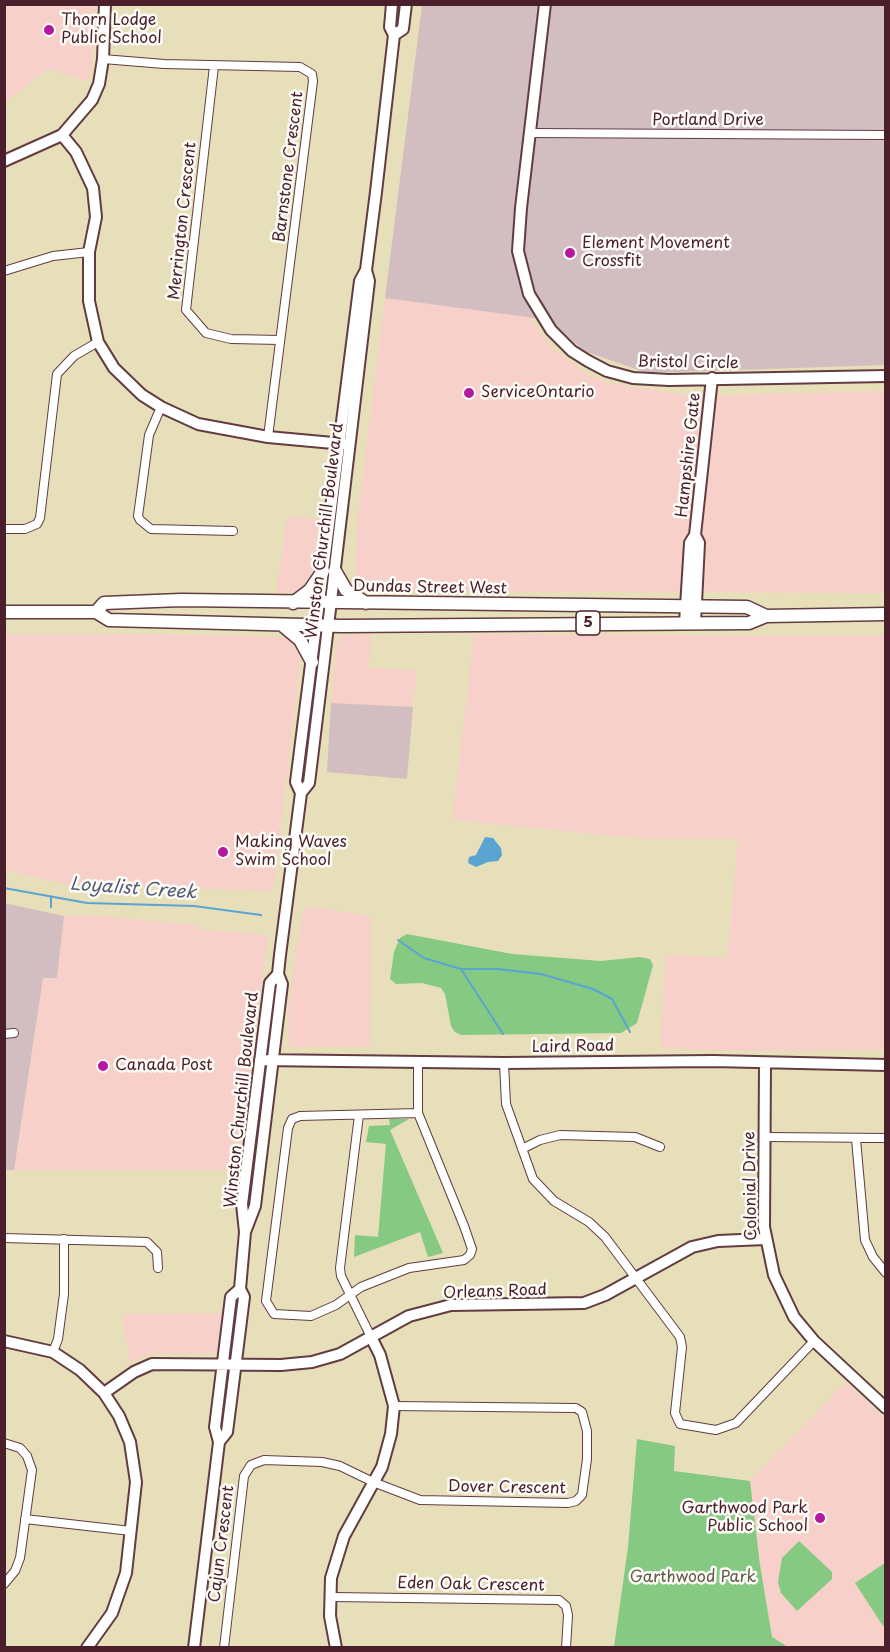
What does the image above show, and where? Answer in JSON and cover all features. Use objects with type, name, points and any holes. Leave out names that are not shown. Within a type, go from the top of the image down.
[{"type":"main road","points":[[294,603],[329,571],[346,590],[367,604]]},
{"type":"main road","name":"Dundas Street West","points":[[96,612],[104,603],[181,600],[747,607],[766,616]]},
{"type":"main road","name":"Dundas Street West","points":[[4,612],[96,612],[109,620],[282,625],[749,623],[766,616],[885,614]]},
{"type":"main road","points":[[282,625],[300,640],[312,662]]},
{"type":"street","points":[[4,161],[62,135],[92,100],[99,84],[103,59],[105,4]]},
{"type":"street","name":"Winston Churchill Boulevard","points":[[219,1442],[227,1432],[236,1364],[244,1297],[240,1289],[246,1232],[255,1206],[282,984],[278,974],[301,793],[309,783],[322,625],[345,444],[360,281],[366,270],[394,35],[390,27],[392,4]]},
{"type":"street","name":"Winston Churchill Boulevard","points":[[394,35],[403,29],[406,4]]},
{"type":"street","name":"Bristol Circle","points":[[545,4],[518,251],[524,283],[542,319],[572,351],[607,371],[633,378],[669,380],[885,376]]},
{"type":"street","name":"Barnstone Crescent","points":[[103,59],[214,66],[300,67],[312,74],[313,81],[268,437]]},
{"type":"street","name":"Merrington Crescent","points":[[214,66],[186,310],[206,333],[231,339],[280,340]]},
{"type":"street","name":"Portland Drive","points":[[531,133],[885,135]]},
{"type":"street","points":[[62,135],[76,152],[93,188],[96,217],[89,252],[88,300],[98,342],[114,368],[126,381],[161,407],[198,424],[268,437],[345,444]]},
{"type":"street","points":[[4,271],[52,256],[89,252]]},
{"type":"street","points":[[4,529],[26,529],[37,524],[40,518],[57,374],[74,356],[98,342]]},
{"type":"street","name":"Hampshire Gate","points":[[690,623],[699,543],[695,535],[712,378]]},
{"type":"street","points":[[161,407],[149,435],[138,516],[140,520],[151,529],[233,531]]},
{"type":"street","name":"Winston Churchill Boulevard","points":[[301,793],[296,782],[312,662],[322,625]]},
{"type":"street","name":"Winston Churchill Boulevard","points":[[246,1232],[242,1204],[270,983],[278,974]]},
{"type":"street","points":[[4,1034],[14,1033]]},
{"type":"street","name":"Laird Road","points":[[260,1060],[418,1063],[713,1061],[885,1065]]},
{"type":"street","points":[[418,1063],[418,1113],[464,1226],[471,1252],[464,1260],[409,1268],[361,1287],[336,1305],[311,1316],[274,1314],[266,1301],[288,1128],[292,1119],[300,1116],[418,1113]]},
{"type":"street","points":[[504,1063],[506,1104],[533,1179],[541,1190],[605,1237],[681,1341],[675,1413],[680,1424],[716,1430],[736,1423],[814,1341]]},
{"type":"street","name":"Colonial Drive","points":[[765,1064],[765,1239],[783,1298],[794,1317],[814,1341],[885,1408]]},
{"type":"street","points":[[336,1647],[330,1616],[331,1578],[344,1536],[388,1448],[394,1406],[380,1354],[341,1276],[340,1268],[359,1115]]},
{"type":"street","points":[[522,1149],[540,1140],[560,1135],[634,1137],[660,1147]]},
{"type":"street","points":[[766,1137],[885,1138]]},
{"type":"street","points":[[856,1139],[865,1240],[873,1257],[885,1273]]},
{"type":"street","points":[[4,1238],[147,1242],[157,1252],[158,1268]]},
{"type":"street","points":[[53,1352],[58,1339],[64,1294],[64,1239]]},
{"type":"street","name":"Orleans Road","points":[[104,1393],[134,1372],[152,1364],[312,1362],[340,1354],[372,1339],[409,1316],[451,1305],[584,1303],[605,1295],[635,1276],[692,1247],[718,1241],[765,1239]]},
{"type":"street","name":"Winston Churchill Boulevard","points":[[194,1647],[219,1442],[215,1427],[231,1297],[240,1289]]},
{"type":"street","points":[[4,1341],[53,1352],[80,1370],[104,1393],[119,1416],[134,1455],[136,1482],[131,1531],[120,1594],[106,1622],[87,1647]]},
{"type":"street","name":"Dover Crescent","points":[[373,1482],[420,1500],[568,1503],[576,1502],[585,1490],[587,1431],[582,1412],[576,1408],[394,1406]]},
{"type":"street","points":[[4,1443],[20,1448],[27,1456],[32,1470],[20,1558],[15,1571],[4,1584]]},
{"type":"street","name":"Cajun Crescent","points":[[224,1647],[244,1476],[251,1465],[264,1461],[322,1462],[340,1466],[373,1482]]},
{"type":"street","points":[[25,1519],[131,1531]]},
{"type":"street","name":"Eden Oak Crescent","points":[[331,1597],[559,1600],[566,1606],[568,1615],[566,1647]]},
{"type":"shaded area","name":"Thorn Lodge Public School","points":[[5,4],[94,5],[94,55],[88,81],[47,69],[5,103]]},
{"type":"shaded area","points":[[422,5],[885,5],[885,365],[647,373],[584,351],[550,320],[385,298]]},
{"type":"shaded area","points":[[385,298],[529,316],[550,347],[587,374],[608,383],[694,396],[885,391],[885,593],[371,591],[355,574],[357,522]]},
{"type":"shaded area","points":[[287,517],[320,519],[313,575],[302,588],[293,592],[276,593]]},
{"type":"shaded area","points":[[5,634],[152,634],[284,637],[292,640],[298,648],[300,663],[273,891],[64,884],[5,870]]},
{"type":"shaded area","points":[[474,634],[885,636],[885,1050],[721,1051],[660,1047],[666,954],[727,958],[738,839],[646,839],[452,820]]},
{"type":"shaded area","points":[[343,635],[371,635],[369,668],[417,670],[413,707],[331,703],[337,643]]},
{"type":"shaded area","points":[[331,703],[413,707],[407,779],[327,772]]},
{"type":"shaded area","points":[[4,903],[64,916],[57,978],[43,978],[14,1170],[5,1170]]},
{"type":"shaded area","points":[[305,906],[371,916],[370,1047],[292,1047],[289,1044],[289,1003],[299,931]]},
{"type":"shaded area","points":[[91,915],[196,925],[197,929],[268,935],[238,1170],[14,1170],[43,978],[57,978],[64,916]]},
{"type":"shaded area","points":[[222,1313],[217,1351],[214,1354],[159,1354],[141,1357],[130,1363],[122,1314]]},
{"type":"shaded area","name":"Garthwood Park Public School","points":[[846,1382],[885,1419],[885,1647],[788,1647],[772,1637],[760,1565],[750,1481]]},
{"type":"green space","points":[[407,934],[512,954],[601,961],[640,957],[650,959],[653,965],[637,1023],[621,1033],[461,1035],[451,1026],[445,994],[441,988],[422,983],[396,984],[390,979],[394,952],[400,938]]},
{"type":"green space","points":[[389,1119],[409,1119],[390,1130],[443,1253],[428,1257],[420,1232],[354,1257],[355,1235],[378,1237],[386,1144],[366,1142],[369,1126],[390,1125]]},
{"type":"green space","name":"Garthwood Park","points":[[637,1439],[675,1446],[674,1471],[750,1481],[760,1565],[772,1637],[788,1647],[614,1647],[628,1547]]},
{"type":"green space","points":[[799,1541],[832,1572],[832,1579],[797,1611],[781,1593],[778,1582],[782,1558]]},
{"type":"green space","points":[[885,1563],[886,1624],[883,1626],[855,1583]]},
{"type":"water","points":[[485,837],[493,838],[501,848],[502,855],[498,861],[476,867],[468,863],[469,857],[476,855]]},
{"type":"waterway","name":"Loyalist Creek","points":[[4,888],[87,903],[194,906],[261,915]]},
{"type":"waterway","points":[[51,897],[51,907]]},
{"type":"waterway","points":[[398,940],[424,958],[461,969],[498,969],[541,974],[593,989],[612,999],[630,1032]]},
{"type":"waterway","points":[[461,969],[503,1034]]},
{"type":"place","name":"Thorn Lodge Public School","points":[[49,30]]},
{"type":"place","name":"Element Movement Crossfit","points":[[570,253]]},
{"type":"place","name":"ServiceOntario","points":[[469,393]]},
{"type":"place","name":"Making Waves Swim School","points":[[223,852]]},
{"type":"place","name":"Canada Post","points":[[103,1066]]},
{"type":"place","name":"Garthwood Park Public School","points":[[820,1518]]}]
